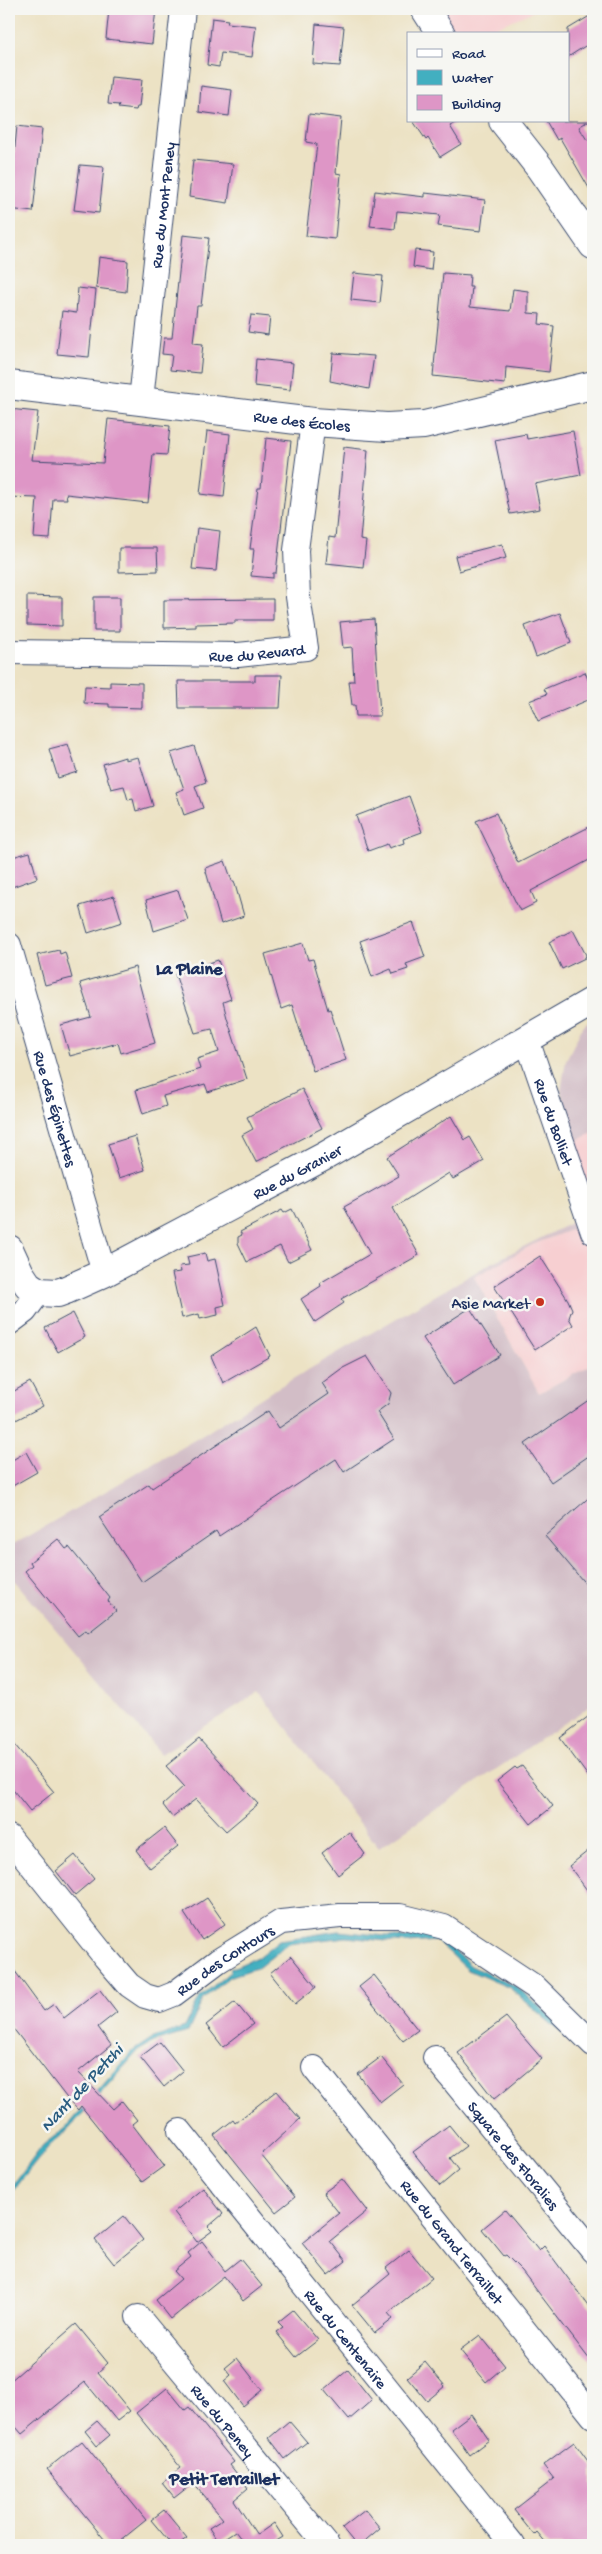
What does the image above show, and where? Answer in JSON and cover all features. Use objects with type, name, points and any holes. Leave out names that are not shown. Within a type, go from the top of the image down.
[{"type":"street","name":"Rue du Mont Peney","points":[[141,400],[183,9]]},
{"type":"street","points":[[425,9],[441,32]]},
{"type":"street","points":[[504,122],[540,168],[593,245]]},
{"type":"street","name":"Rue des Écoles","points":[[9,385],[313,422],[387,428],[424,425],[593,385]]},
{"type":"street","name":"Rue du Revard","points":[[9,652],[238,655],[306,648],[298,597],[296,550],[313,422]]},
{"type":"street","name":"Rue des Épinettes","points":[[9,945],[104,1273]]},
{"type":"street","name":"Rue du Granier","points":[[39,1292],[58,1293],[104,1273],[325,1156],[593,1001]]},
{"type":"street","name":"Rue du Bolliet","points":[[527,1040],[593,1232]]},
{"type":"street","points":[[9,1249],[28,1285],[39,1292],[25,1311],[9,1323]]},
{"type":"street","name":"Rue des Contours","points":[[9,1836],[104,1957],[129,1985],[145,1996],[159,2000],[174,1994],[218,1961],[281,1922],[340,1916],[400,1916],[444,1926],[535,1987],[593,2044]]},
{"type":"street","name":"Square des Floralies","points":[[435,2058],[593,2251]]},
{"type":"street","name":"Rue du Grand Terraillet","points":[[314,2068],[593,2416]]},
{"type":"street","name":"Rue du Centenaire","points":[[180,2131],[513,2545]]},
{"type":"street","name":"Rue du Peney","points":[[138,2317],[327,2545]]},
{"type":"shaded area","points":[[432,9],[539,9],[485,32],[448,32]]},
{"type":"shaded area","points":[[593,1017],[593,1132],[573,1143],[561,1091],[566,1060],[583,1026]]},
{"type":"shaded area","points":[[593,1132],[593,1364],[539,1393],[474,1277],[534,1244],[573,1229],[571,1223],[573,1143]]},
{"type":"shaded area","points":[[571,1223],[573,1229],[534,1244],[474,1277],[539,1393],[593,1364],[593,1704],[379,1848],[259,1692],[161,1754],[9,1574],[9,1547],[203,1435],[272,1391],[491,1263]]},
{"type":"water","points":[[339,1931],[404,1938],[423,1934],[440,1937],[471,1966],[517,1987],[593,2053],[593,2060],[510,1988],[468,1970],[437,1941],[407,1943],[346,1937],[288,1944],[259,1967],[229,1977],[203,1999],[188,2032],[154,2042],[138,2051],[68,2130],[49,2146],[9,2196],[9,2191],[43,2145],[64,2129],[133,2051],[151,2039],[185,2027],[200,1997],[230,1972],[230,1969],[258,1957],[279,1940]]},
{"type":"building","points":[[109,9],[156,9],[152,44],[106,39]]},
{"type":"building","points":[[593,14],[593,41],[570,56],[570,32],[568,32],[568,29]]},
{"type":"building","points":[[212,18],[228,20],[227,23],[256,26],[252,57],[221,53],[219,67],[207,65]]},
{"type":"building","points":[[316,24],[344,27],[340,66],[313,64]]},
{"type":"building","points":[[111,77],[142,80],[139,107],[136,110],[118,108],[119,105],[108,104]]},
{"type":"building","points":[[201,86],[232,90],[229,116],[199,112]]},
{"type":"building","points":[[309,114],[341,118],[336,173],[341,174],[335,239],[306,236],[317,144],[306,142]]},
{"type":"building","points":[[588,121],[579,127],[587,140],[593,137],[593,195],[560,138],[557,140],[547,122]]},
{"type":"building","points":[[414,122],[456,122],[450,126],[461,144],[440,157],[428,138],[426,140]]},
{"type":"building","points":[[17,126],[42,129],[33,212],[9,209]]},
{"type":"building","points":[[193,160],[233,164],[228,203],[189,197]]},
{"type":"building","points":[[80,165],[104,167],[99,213],[74,210]]},
{"type":"building","points":[[375,191],[425,197],[425,193],[485,200],[481,231],[438,226],[440,215],[397,211],[395,229],[370,226]]},
{"type":"building","points":[[183,235],[209,238],[201,306],[197,306],[193,343],[203,344],[200,373],[170,370],[172,355],[162,354],[164,338],[172,338]]},
{"type":"building","points":[[415,250],[433,252],[431,270],[413,267]]},
{"type":"building","points":[[99,257],[128,261],[126,292],[96,288]]},
{"type":"building","points":[[354,273],[383,276],[380,303],[351,300]]},
{"type":"building","points":[[443,273],[470,275],[469,287],[472,287],[470,307],[510,311],[513,289],[528,291],[528,313],[540,314],[539,324],[554,326],[549,372],[506,367],[505,384],[433,376]]},
{"type":"building","points":[[78,288],[96,290],[89,357],[57,354],[62,311],[76,313]]},
{"type":"building","points":[[251,315],[270,317],[268,335],[248,332]]},
{"type":"building","points":[[333,353],[374,356],[369,389],[330,381]]},
{"type":"building","points":[[256,359],[293,363],[290,390],[254,386]]},
{"type":"building","points":[[9,409],[38,412],[32,460],[103,463],[108,419],[170,426],[167,455],[153,454],[148,503],[66,494],[67,499],[53,499],[50,539],[34,538],[37,498],[9,497]]},
{"type":"building","points":[[207,431],[230,434],[224,497],[200,494]]},
{"type":"building","points":[[573,431],[581,475],[535,484],[540,509],[510,514],[495,440],[526,434],[527,439]]},
{"type":"building","points":[[266,438],[291,441],[276,573],[273,573],[273,578],[251,576],[254,549],[250,549],[258,488],[261,488]]},
{"type":"building","points":[[344,447],[368,450],[360,540],[366,541],[363,567],[326,563],[329,537],[335,538]]},
{"type":"building","points":[[197,528],[220,531],[216,571],[192,569]]},
{"type":"building","points":[[502,544],[506,558],[459,571],[455,556]]},
{"type":"building","points":[[119,548],[157,548],[158,571],[119,572]]},
{"type":"building","points":[[27,596],[62,597],[62,626],[27,625]]},
{"type":"building","points":[[94,597],[120,597],[120,631],[94,631]]},
{"type":"building","points":[[273,599],[273,620],[235,620],[235,623],[196,624],[196,627],[164,628],[164,600]]},
{"type":"building","points":[[560,613],[571,643],[536,657],[525,626]]},
{"type":"building","points":[[374,619],[380,716],[356,716],[355,705],[352,705],[349,681],[354,681],[352,647],[343,648],[340,622]]},
{"type":"building","points":[[585,672],[593,692],[593,698],[538,721],[529,701],[547,694],[544,689]]},
{"type":"building","points":[[255,675],[282,675],[280,708],[179,708],[178,681],[255,681]]},
{"type":"building","points":[[110,682],[142,683],[142,708],[109,707],[109,704],[84,703],[85,686],[110,687]]},
{"type":"building","points":[[68,744],[77,772],[58,778],[49,749]]},
{"type":"building","points":[[194,746],[206,782],[195,786],[203,808],[184,815],[176,792],[184,789],[171,753]]},
{"type":"building","points":[[125,757],[125,760],[138,757],[153,806],[136,811],[133,799],[128,800],[124,786],[111,789],[103,764]]},
{"type":"building","points":[[409,796],[422,832],[403,839],[404,843],[389,848],[387,844],[368,851],[356,816]]},
{"type":"building","points":[[496,813],[518,863],[593,825],[593,858],[531,891],[536,903],[520,911],[476,821]]},
{"type":"building","points":[[30,852],[37,878],[9,888],[9,858]]},
{"type":"building","points":[[225,861],[232,881],[234,881],[244,916],[221,924],[205,868]]},
{"type":"building","points":[[178,890],[188,920],[154,931],[146,900]]},
{"type":"building","points":[[114,896],[122,922],[88,933],[80,906]]},
{"type":"building","points":[[413,922],[425,957],[406,964],[408,969],[393,974],[391,969],[372,977],[360,941]]},
{"type":"building","points":[[573,930],[586,955],[585,958],[562,969],[549,942]]},
{"type":"building","points":[[303,943],[308,960],[313,959],[328,1010],[330,1009],[346,1060],[313,1071],[292,1005],[281,1009],[265,954]]},
{"type":"building","points":[[59,950],[60,954],[65,952],[72,978],[45,985],[37,955]]},
{"type":"building","points":[[218,960],[231,999],[223,1002],[247,1079],[208,1092],[205,1084],[163,1096],[166,1106],[143,1114],[136,1090],[200,1069],[197,1059],[219,1052],[212,1029],[195,1033],[175,974]]},
{"type":"building","points":[[135,967],[155,1043],[121,1053],[118,1043],[70,1056],[61,1025],[91,1017],[80,983]]},
{"type":"building","points":[[302,1089],[322,1128],[256,1162],[242,1135],[253,1129],[247,1117]]},
{"type":"building","points":[[451,1116],[465,1140],[470,1137],[484,1161],[453,1179],[449,1173],[393,1208],[419,1255],[341,1299],[344,1303],[315,1322],[301,1299],[321,1286],[320,1283],[370,1254],[344,1207],[399,1176],[387,1157]]},
{"type":"building","points":[[135,1136],[145,1170],[119,1178],[108,1144]]},
{"type":"building","points":[[292,1209],[312,1250],[288,1262],[280,1246],[247,1262],[238,1243],[238,1237],[242,1235],[240,1232],[282,1210],[284,1213]]},
{"type":"building","points":[[205,1253],[207,1261],[215,1259],[225,1305],[217,1307],[218,1315],[200,1319],[199,1314],[182,1318],[172,1273],[181,1272],[180,1266],[189,1265],[187,1257]]},
{"type":"building","points":[[540,1256],[568,1300],[572,1309],[569,1318],[573,1325],[535,1350],[494,1286]]},
{"type":"building","points":[[470,1308],[500,1355],[453,1385],[423,1338]]},
{"type":"building","points":[[73,1313],[85,1337],[58,1352],[45,1328]]},
{"type":"building","points":[[256,1327],[270,1356],[223,1383],[211,1356]]},
{"type":"building","points":[[367,1356],[391,1393],[388,1404],[377,1412],[394,1439],[344,1472],[336,1459],[219,1536],[216,1531],[142,1582],[99,1517],[149,1484],[152,1488],[268,1411],[279,1428],[329,1394],[322,1383],[341,1369]]},
{"type":"building","points":[[30,1382],[43,1406],[14,1421],[9,1411],[9,1394]]},
{"type":"building","points":[[593,1397],[593,1453],[551,1482],[525,1444]]},
{"type":"building","points":[[26,1452],[37,1472],[9,1488],[9,1462]]},
{"type":"building","points":[[593,1494],[593,1593],[545,1536]]},
{"type":"building","points":[[58,1539],[66,1549],[69,1547],[91,1574],[110,1598],[108,1601],[116,1611],[88,1633],[86,1630],[78,1636],[25,1571],[32,1565],[30,1562]]},
{"type":"building","points":[[593,1713],[593,1783],[560,1738]]},
{"type":"building","points":[[9,1738],[54,1792],[30,1811],[9,1785]]},
{"type":"building","points":[[199,1739],[258,1804],[226,1831],[196,1799],[172,1817],[163,1805],[184,1786],[166,1766]]},
{"type":"building","points":[[522,1766],[553,1806],[531,1824],[497,1781],[515,1767],[517,1769]]},
{"type":"building","points":[[164,1828],[178,1846],[150,1868],[136,1850]]},
{"type":"building","points":[[349,1832],[365,1854],[338,1875],[322,1853]]},
{"type":"building","points":[[593,1847],[593,1898],[569,1866]]},
{"type":"building","points":[[75,1855],[94,1879],[75,1895],[56,1871]]},
{"type":"building","points":[[207,1898],[225,1924],[202,1940],[184,1913]]},
{"type":"building","points":[[291,1956],[316,1987],[295,2004],[270,1973]]},
{"type":"building","points":[[9,1963],[44,2011],[54,2004],[64,2018],[100,1990],[117,2012],[98,2027],[111,2045],[78,2072],[113,2109],[122,2101],[137,2120],[132,2124],[164,2166],[142,2182],[81,2106],[78,2110],[66,2097],[9,2023]]},
{"type":"building","points":[[374,1975],[418,2030],[403,2041],[359,1987]]},
{"type":"building","points":[[235,2002],[253,2024],[223,2047],[206,2025]]},
{"type":"building","points":[[506,2017],[542,2059],[494,2099],[458,2053]]},
{"type":"building","points":[[160,2042],[183,2071],[164,2087],[140,2057]]},
{"type":"building","points":[[381,2057],[403,2084],[380,2102],[358,2074]]},
{"type":"building","points":[[276,2091],[300,2119],[261,2155],[295,2197],[276,2212],[214,2135],[233,2120],[235,2123]]},
{"type":"building","points":[[449,2125],[466,2146],[450,2158],[459,2170],[440,2186],[413,2152]]},
{"type":"building","points":[[342,2179],[367,2211],[330,2241],[346,2261],[328,2275],[302,2243],[339,2213],[323,2193]]},
{"type":"building","points":[[203,2188],[223,2214],[208,2227],[212,2231],[197,2242],[174,2212]]},
{"type":"building","points":[[505,2210],[539,2251],[544,2246],[593,2312],[593,2364],[522,2271],[506,2255],[504,2256],[482,2229]]},
{"type":"building","points":[[124,2216],[143,2240],[114,2264],[95,2240]]},
{"type":"building","points":[[202,2241],[225,2271],[240,2259],[262,2286],[243,2301],[224,2276],[171,2319],[156,2300],[181,2279],[174,2271],[191,2257],[188,2253]]},
{"type":"building","points":[[409,2250],[432,2278],[388,2313],[393,2319],[375,2333],[352,2305],[390,2274],[386,2268]]},
{"type":"building","points":[[293,2310],[318,2340],[296,2357],[276,2332],[283,2327],[278,2322]]},
{"type":"building","points":[[76,2324],[108,2363],[98,2372],[130,2411],[117,2421],[85,2382],[22,2434],[9,2419],[9,2382]]},
{"type":"building","points":[[480,2335],[505,2366],[486,2382],[460,2350]]},
{"type":"building","points":[[237,2358],[262,2390],[243,2406],[224,2381],[231,2375],[225,2368]]},
{"type":"building","points":[[425,2362],[445,2386],[427,2401],[407,2377]]},
{"type":"building","points":[[348,2370],[372,2400],[349,2420],[324,2390]]},
{"type":"building","points":[[167,2388],[185,2410],[189,2407],[234,2462],[230,2465],[248,2488],[234,2500],[257,2535],[274,2523],[283,2537],[270,2545],[241,2545],[244,2543],[235,2531],[218,2542],[209,2528],[223,2519],[193,2483],[174,2498],[162,2483],[181,2468],[136,2413]]},
{"type":"building","points":[[471,2414],[489,2440],[469,2455],[451,2429]]},
{"type":"building","points":[[97,2421],[110,2435],[97,2446],[85,2431]]},
{"type":"building","points":[[289,2421],[307,2442],[285,2459],[269,2438]]},
{"type":"building","points":[[82,2441],[146,2520],[115,2545],[109,2545],[47,2469]]},
{"type":"building","points":[[574,2442],[593,2468],[593,2545],[548,2545],[537,2532],[534,2535],[514,2510],[554,2479],[543,2465]]},
{"type":"building","points":[[164,2510],[187,2538],[177,2545],[172,2545],[151,2520]]},
{"type":"building","points":[[365,2510],[380,2528],[360,2545],[356,2545],[342,2528]]},
{"type":"place","name":"Asie Market","points":[[540,1302]]},
{"type":"district","name":"La Plaine","points":[[189,968]]},
{"type":"district","name":"Petit Terraillet","points":[[224,2478]]},
{"type":"water label","name":"Nant de Petchi","points":[[81,2087]]}]
